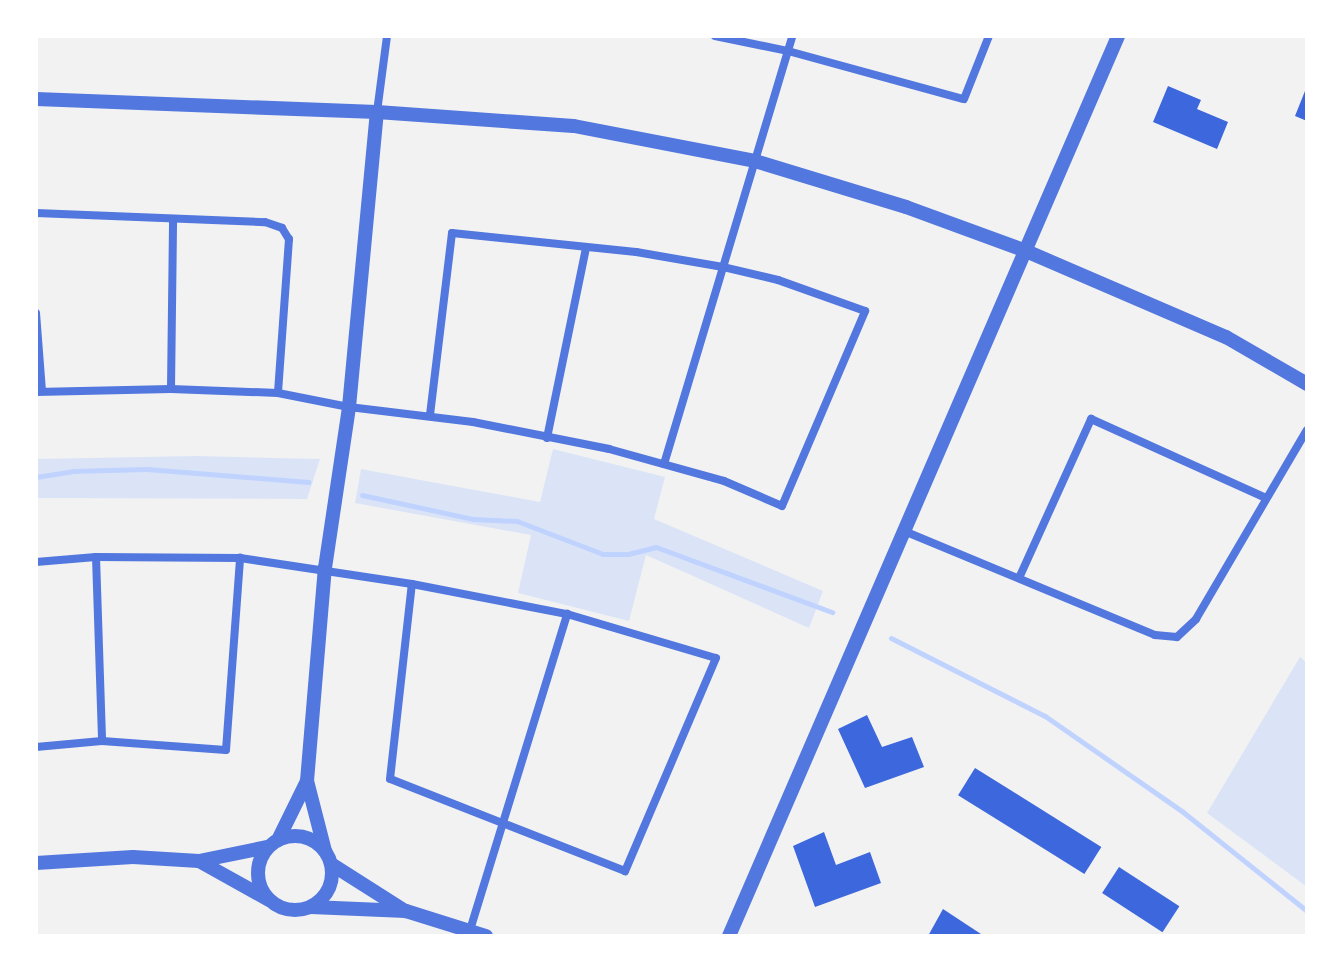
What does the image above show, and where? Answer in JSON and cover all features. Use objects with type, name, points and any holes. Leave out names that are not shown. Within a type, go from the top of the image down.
[{"type":"street","points":[[310,907],[326,893],[330,884],[328,858],[307,781],[325,568],[349,407],[387,36]]},
{"type":"street","points":[[715,36],[788,51],[964,99],[989,36]]},
{"type":"street","points":[[664,464],[792,36]]},
{"type":"street","points":[[729,936],[1118,36]]},
{"type":"street","points":[[36,99],[377,112],[574,126],[755,161],[906,207],[1026,251],[1226,337],[1307,384]]},
{"type":"street","points":[[36,213],[265,222],[282,228],[289,239],[278,393]]},
{"type":"street","points":[[171,389],[173,220]]},
{"type":"street","points":[[36,313],[39,391],[171,389],[278,393],[349,407],[430,415],[664,464],[724,481],[782,506],[865,311],[778,280],[723,267],[452,233],[430,415]]},
{"type":"street","points":[[547,438],[586,248]]},
{"type":"street","points":[[1019,578],[1091,419],[1266,498]]},
{"type":"street","points":[[904,531],[1155,635],[1177,637],[1196,619],[1307,430]]},
{"type":"street","points":[[36,562],[96,557],[240,558],[325,568],[412,584],[567,614],[716,658],[625,871],[390,779],[412,584]]},
{"type":"street","points":[[96,557],[102,741]]},
{"type":"street","points":[[36,747],[102,741],[226,750],[240,558]]},
{"type":"street","points":[[470,930],[505,825],[567,614]]},
{"type":"street","points":[[269,900],[258,880],[258,868],[307,781]]},
{"type":"street","points":[[36,863],[133,857],[199,861],[273,844],[288,836],[309,838],[328,858],[406,911]]},
{"type":"street","points":[[199,861],[289,909],[406,911],[486,936]]},
{"type":"shaded area","points":[[553,449],[665,477],[654,519],[823,591],[809,628],[646,555],[629,621],[518,593],[531,535],[355,503],[361,469],[540,502]]},
{"type":"shaded area","points":[[195,456],[320,459],[307,499],[36,498],[36,459]]},
{"type":"shaded area","points":[[1300,657],[1307,663],[1307,887],[1207,813]]},
{"type":"building","points":[[1168,86],[1201,100],[1197,109],[1228,122],[1217,149],[1153,122]]},
{"type":"building","points":[[1307,86],[1307,121],[1295,116]]},
{"type":"building","points":[[867,715],[882,747],[912,737],[924,767],[865,788],[838,729]]},
{"type":"building","points":[[975,768],[1101,847],[1084,874],[958,795]]},
{"type":"building","points":[[824,832],[836,865],[870,852],[881,883],[815,907],[793,846]]},
{"type":"building","points":[[1119,867],[1179,906],[1163,932],[1102,893]]},
{"type":"building","points":[[943,909],[984,936],[928,936]]},
{"type":"waterway","points":[[36,477],[72,471],[147,469],[308,482]]},
{"type":"waterway","points":[[362,495],[473,519],[517,521],[603,554],[628,554],[656,547],[832,612]]},
{"type":"waterway","points":[[891,638],[1045,716],[1183,812],[1307,911]]}]
